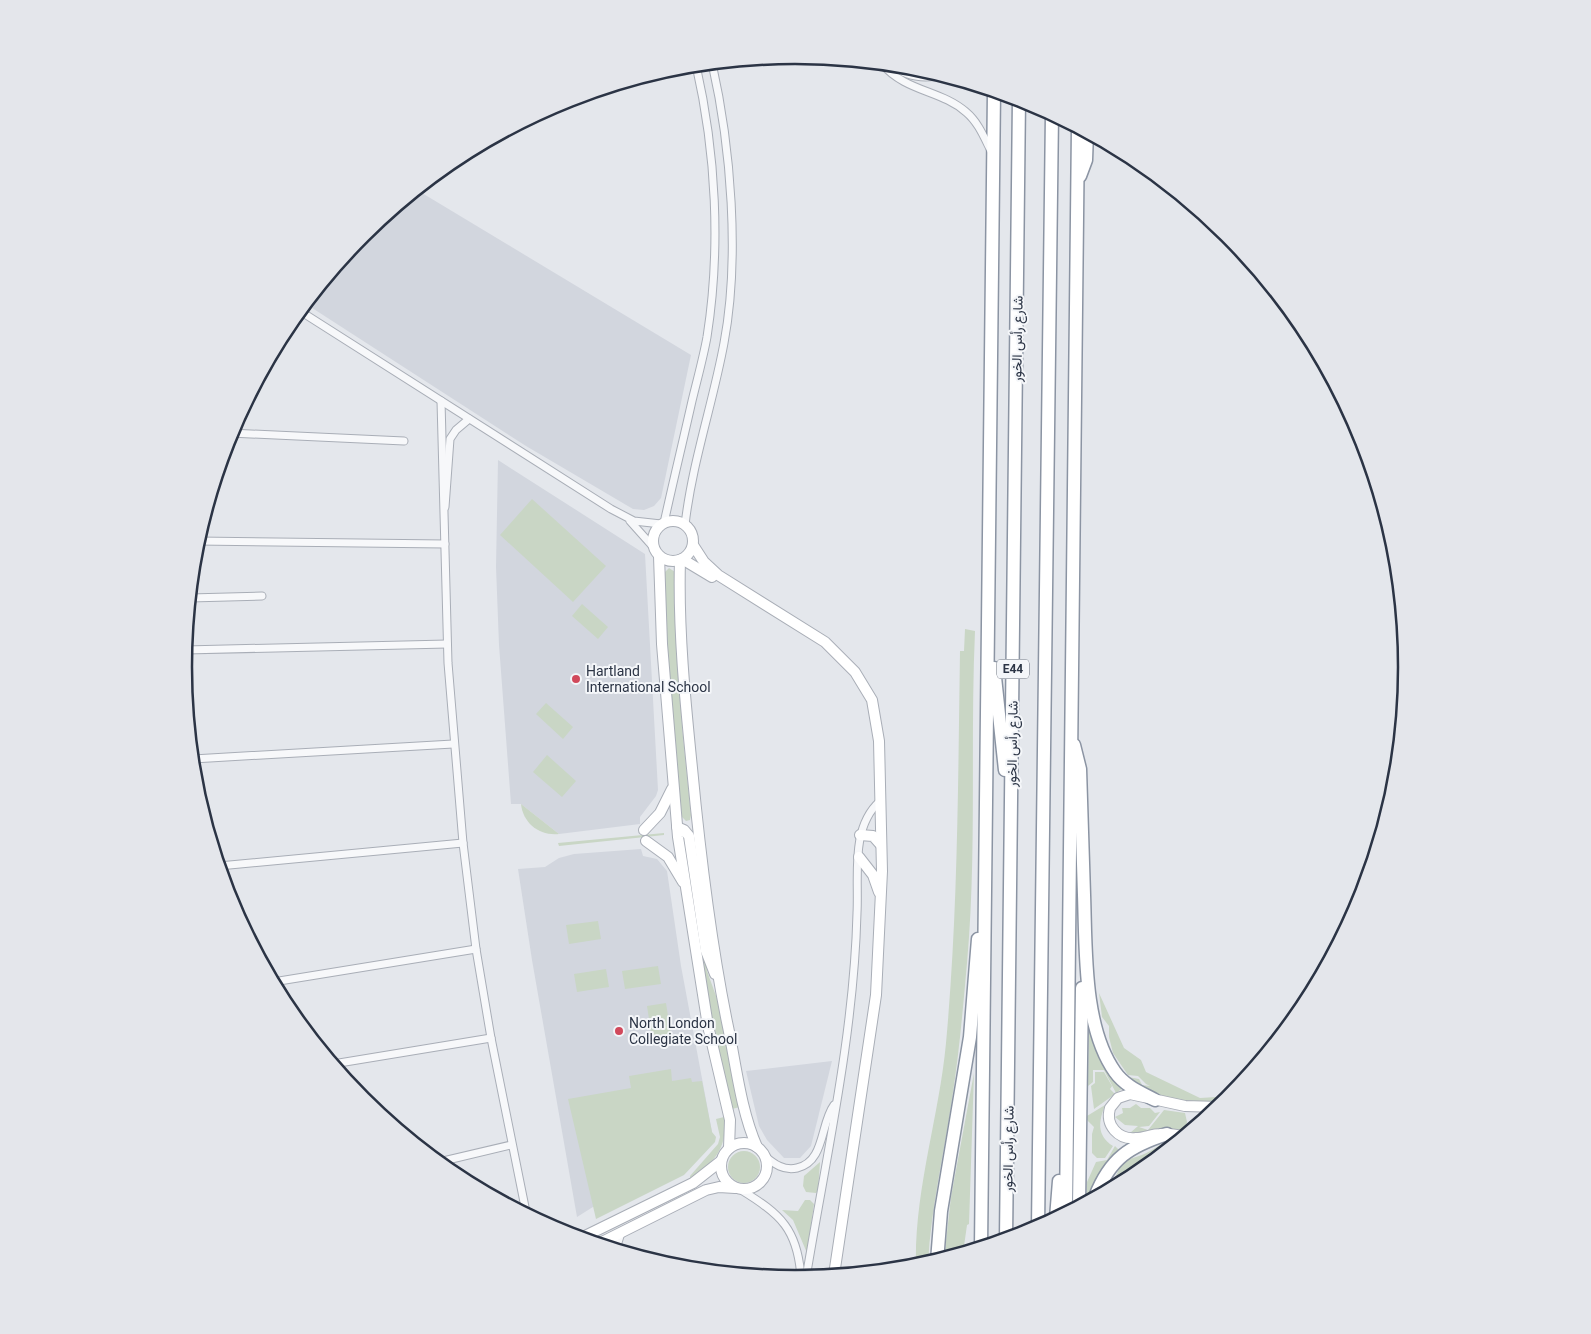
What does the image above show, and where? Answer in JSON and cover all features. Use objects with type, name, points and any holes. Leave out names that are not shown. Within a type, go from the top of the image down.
[{"type":"highway","points":[[981,1241],[994,98]]},
{"type":"highway","name":"شارع رأس الخور","points":[[1006,1232],[1019,107]]},
{"type":"highway","name":"E44","points":[[1038,1219],[1052,122]]},
{"type":"highway","points":[[1066,1206],[1078,135]]},
{"type":"highway","points":[[1077,182],[1086,160],[1087,139]]},
{"type":"highway","points":[[988,604],[1011,831]]},
{"type":"highway","points":[[1070,736],[1079,763],[1085,929],[1092,1010],[1102,1048],[1110,1065],[1122,1080],[1155,1100]]},
{"type":"highway","points":[[938,1253],[941,1211],[970,1038],[978,936],[986,907]]},
{"type":"highway","points":[[1079,1199],[1083,1032],[1082,955],[1085,929]]},
{"type":"highway","points":[[1056,1210],[1062,1104],[1068,1070]]},
{"type":"highway","points":[[1100,1187],[1106,1174],[1123,1154],[1137,1144],[1168,1134]]},
{"type":"street","points":[[685,525],[724,341],[730,280],[730,219],[727,161],[713,70]]},
{"type":"street","points":[[697,72],[704,110],[712,179],[715,230],[713,284],[707,339],[663,524],[654,535],[657,552],[662,644],[674,786],[688,832],[707,957],[719,979],[747,1118],[757,1147],[777,1166],[791,1169],[805,1165],[811,1161],[818,1148],[828,1115],[836,1102]]},
{"type":"street","points":[[891,72],[906,84],[952,102],[966,111],[976,123],[993,153]]},
{"type":"street","points":[[306,315],[628,519],[657,552],[667,560],[681,560],[826,650],[852,677],[874,708]]},
{"type":"street","points":[[441,400],[447,644],[453,744],[463,843],[476,949],[491,1038],[525,1206]]},
{"type":"street","points":[[445,507],[448,494],[449,445],[456,430],[469,419]]},
{"type":"street","points":[[239,434],[404,441]]},
{"type":"street","points":[[628,519],[648,524],[663,524],[675,521],[685,525],[692,534],[693,545],[704,562],[718,575],[832,647],[848,663],[863,683],[872,700],[878,733],[882,902],[876,994],[835,1269]]},
{"type":"street","points":[[206,541],[445,544]]},
{"type":"street","points":[[590,1234],[693,1183],[721,1161],[729,1148],[730,1120],[709,1031],[686,888],[688,832],[681,627],[681,560],[690,552],[693,545]]},
{"type":"street","points":[[196,598],[262,596]]},
{"type":"street","points":[[193,650],[447,644]]},
{"type":"street","points":[[199,759],[453,744]]},
{"type":"street","points":[[674,786],[660,814],[645,835],[668,857],[686,888]]},
{"type":"street","points":[[807,1270],[843,1060],[857,930],[860,835],[865,818],[880,801]]},
{"type":"street","points":[[860,835],[873,836],[881,845]]},
{"type":"street","points":[[226,865],[463,843]]},
{"type":"street","points":[[859,857],[873,875],[882,902]]},
{"type":"street","points":[[280,981],[476,949]]},
{"type":"street","points":[[340,1063],[491,1038]]},
{"type":"street","points":[[1176,1135],[1168,1134],[1130,1138],[1116,1132],[1111,1125],[1109,1112],[1118,1098],[1130,1094],[1196,1108],[1208,1108]]},
{"type":"street","points":[[729,1148],[743,1143],[757,1147]]},
{"type":"street","points":[[448,1160],[512,1146]]},
{"type":"street","points":[[607,1240],[706,1190],[719,1187],[753,1188],[763,1180],[768,1169],[765,1156]]},
{"type":"street","points":[[721,1161],[723,1177],[738,1189],[766,1205],[787,1226],[796,1244],[800,1270]]},
{"type":"street","points":[[618,1243],[621,1232]]},
{"type":"shaded area","points":[[422,193],[691,355],[661,498],[654,506],[644,510],[633,509],[526,446],[312,308],[342,269],[369,240]]},
{"type":"shaded area","name":"Hartland International School","points":[[498,460],[645,554],[658,790],[656,796],[640,817],[640,824],[559,834],[521,804],[511,804],[499,645],[496,567]]},
{"type":"shaded area","name":"North London Collegiate School","points":[[641,849],[643,856],[657,859],[667,871],[681,966],[712,1132],[577,1217],[518,869],[545,867],[559,858],[574,854]]},
{"type":"shaded area","points":[[832,1061],[811,1146],[800,1158],[784,1158],[767,1140],[759,1126],[746,1071]]},
{"type":"green space","points":[[532,499],[606,566],[573,602],[500,535]]},
{"type":"green space","points":[[669,568],[675,572],[682,727],[691,815],[690,820],[686,821],[682,817],[670,695],[665,572]]},
{"type":"green space","points":[[582,604],[608,627],[598,639],[572,616]]},
{"type":"green space","points":[[965,629],[975,631],[973,839],[967,963],[957,1065],[935,1201],[929,1255],[916,1258],[919,1210],[943,1071],[950,994],[957,847],[960,651],[964,651]]},
{"type":"green space","points":[[546,703],[573,727],[563,739],[536,714]]},
{"type":"green space","points":[[547,755],[576,781],[562,797],[533,772]]},
{"type":"green space","points":[[521,804],[559,834],[545,833],[533,827],[525,817]]},
{"type":"green space","points":[[664,833],[664,835],[559,846],[558,843]]},
{"type":"green space","points":[[689,850],[707,971],[720,1007],[740,1107],[732,1109],[703,980],[685,851]]},
{"type":"green space","points":[[598,921],[601,939],[569,944],[566,925]]},
{"type":"green space","points":[[658,966],[661,984],[625,989],[622,971]]},
{"type":"green space","points":[[606,969],[609,987],[577,992],[574,974]]},
{"type":"green space","points":[[1099,993],[1124,1048],[1141,1060],[1146,1072],[1200,1098],[1219,1097],[1214,1101],[1181,1100],[1166,1097],[1137,1084],[1129,1077],[1139,1079],[1142,1085],[1150,1086],[1138,1076],[1128,1075],[1113,1053],[1109,1037],[1109,1026],[1102,1017]]},
{"type":"green space","points":[[666,1003],[672,1042],[653,1045],[647,1006]]},
{"type":"green space","points":[[1089,1028],[1123,1088],[1116,1093],[1104,1070],[1093,1070],[1093,1082],[1088,1086]]},
{"type":"green space","points":[[671,1069],[672,1081],[691,1078],[692,1082],[702,1081],[712,1132],[716,1137],[715,1142],[684,1175],[596,1219],[568,1099],[631,1088],[629,1076]]},
{"type":"green space","points":[[1095,1072],[1104,1072],[1112,1086],[1110,1089],[1115,1094],[1094,1109],[1091,1086],[1095,1083]]},
{"type":"green space","points":[[974,1073],[969,1224],[967,1225],[964,1246],[945,1252],[951,1197]]},
{"type":"green space","points":[[1136,1104],[1141,1108],[1150,1108],[1155,1113],[1160,1112],[1149,1126],[1139,1127],[1148,1130],[1164,1110],[1185,1113],[1187,1122],[1185,1127],[1180,1132],[1130,1133],[1138,1126],[1125,1125],[1115,1117],[1123,1113],[1122,1108],[1130,1108]]},
{"type":"green space","points":[[1105,1105],[1100,1127],[1104,1137],[1113,1146],[1105,1158],[1097,1158],[1092,1153],[1094,1127],[1087,1120],[1087,1116]]},
{"type":"green space","points":[[724,1117],[724,1138],[718,1154],[690,1180],[690,1176],[718,1144],[720,1137],[716,1119]]},
{"type":"green space","points":[[1160,1145],[1164,1145],[1115,1179],[1123,1161],[1151,1151]]},
{"type":"green space","points":[[1115,1146],[1119,1150],[1096,1189],[1086,1195],[1087,1182],[1096,1162],[1107,1160]]},
{"type":"green space","points":[[744,1151],[756,1155],[760,1167],[756,1179],[744,1183],[732,1179],[728,1167],[732,1155]]},
{"type":"green space","points":[[820,1162],[818,1191],[816,1193],[806,1192],[803,1186],[804,1176]]},
{"type":"green space","points":[[805,1200],[810,1200],[814,1204],[807,1253],[793,1220],[782,1210],[798,1211]]},
{"type":"place","name":"Hartland International School","points":[[576,679]]},
{"type":"place","name":"North London Collegiate School","points":[[619,1031]]}]
